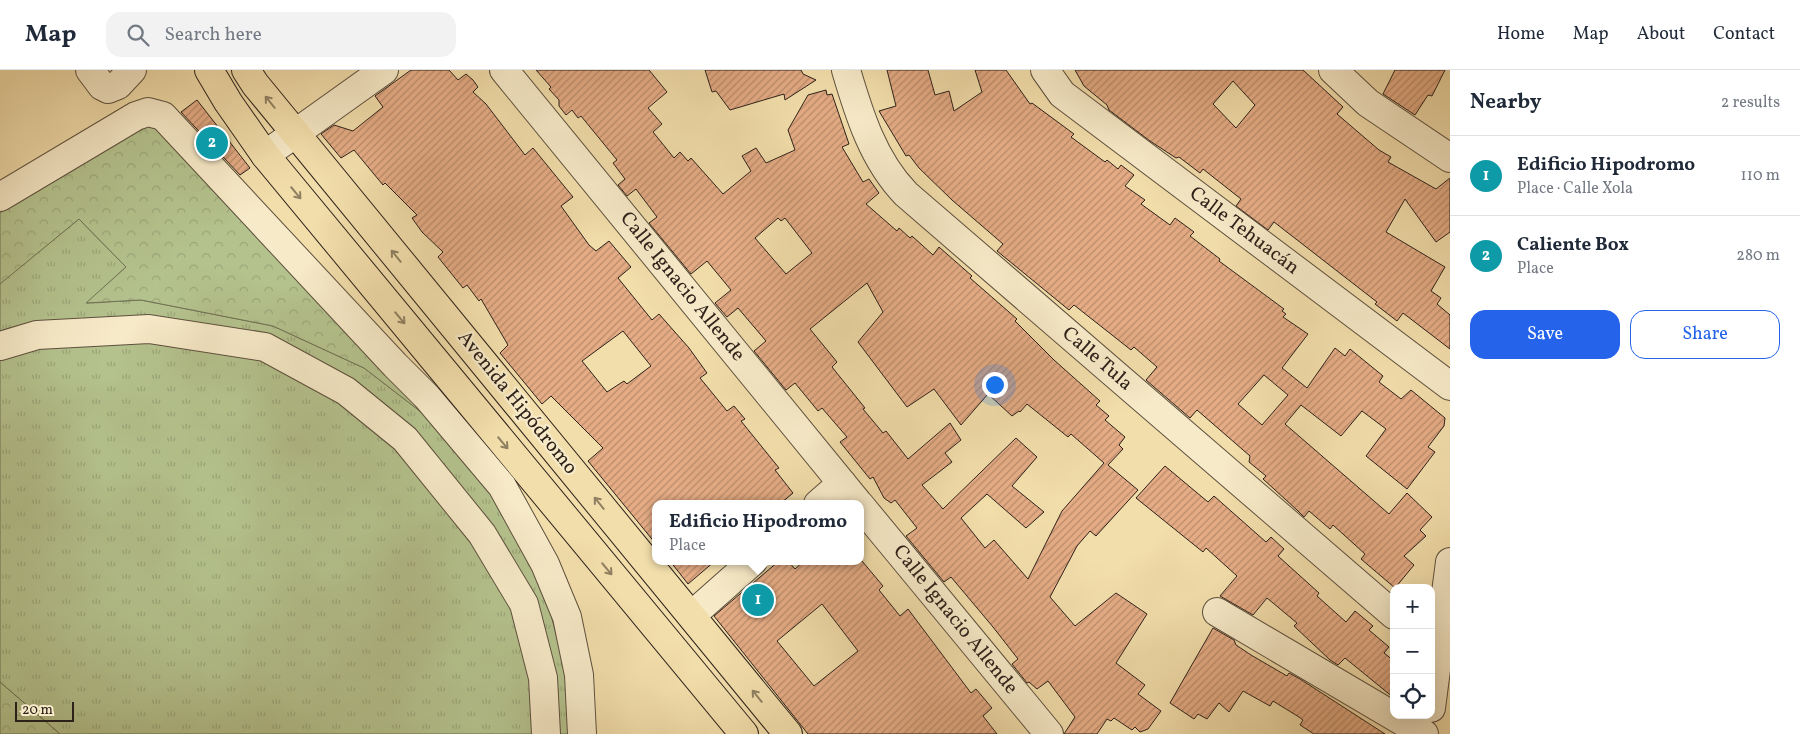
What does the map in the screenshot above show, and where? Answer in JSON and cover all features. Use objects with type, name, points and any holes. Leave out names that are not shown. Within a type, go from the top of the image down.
[{"type":"main road","name":"Avenida Hipódromo","points":[[209,70],[228,102],[265,155],[744,734]]},
{"type":"main road","name":"Avenida Hipódromo","points":[[246,70],[255,84],[788,734]]},
{"type":"street","points":[[90,70],[102,86],[108,89],[118,85],[132,70]]},
{"type":"street","points":[[265,155],[384,70]]},
{"type":"street","name":"Calle Ignacio Allende","points":[[504,70],[856,500]]},
{"type":"street","name":"Calle Tula","points":[[846,70],[853,97],[878,157],[892,179],[906,194],[1390,612]]},
{"type":"street","name":"Calle Tehuacán","points":[[1045,70],[1062,94],[1450,386]]},
{"type":"street","points":[[1333,70],[1368,103],[1450,158]]},
{"type":"street","points":[[0,197],[136,116],[148,112],[163,116],[395,366],[427,397],[502,486],[545,564],[567,617],[579,675],[582,734]]},
{"type":"street","points":[[0,346],[37,335],[149,328],[265,347],[346,391],[405,440],[482,534],[524,604],[543,678],[546,734]]},
{"type":"street","points":[[823,500],[842,483]]},
{"type":"street","name":"Calle Ignacio Allende","points":[[864,510],[1049,734]]},
{"type":"street","points":[[1435,650],[1450,562]]},
{"type":"street","points":[[692,616],[749,565]]},
{"type":"street","points":[[1217,612],[1424,734]]},
{"type":"street","points":[[1428,734],[1430,719]]},
{"type":"green space","points":[[147,106],[425,415],[364,368],[273,326],[141,300],[86,303],[126,267],[79,219],[0,284],[0,213]]},
{"type":"green space","points":[[79,219],[126,267],[87,303],[141,300],[273,326],[364,368],[425,415],[480,476],[518,533],[545,591],[568,682],[571,734],[60,734],[0,682],[0,283]]},
{"type":"green space","points":[[0,682],[60,734],[0,734]]},
{"type":"building","points":[[411,70],[449,70],[458,80],[466,74],[473,80],[478,87],[473,92],[486,104],[525,155],[533,148],[573,197],[561,206],[589,245],[596,251],[609,241],[631,267],[618,278],[652,320],[659,314],[689,348],[707,373],[700,378],[727,411],[734,406],[745,419],[741,421],[779,468],[775,470],[793,493],[785,500],[652,500],[652,539],[588,461],[603,448],[551,396],[542,404],[500,353],[508,345],[481,299],[479,301],[467,285],[463,288],[438,257],[443,252],[422,232],[412,218],[417,215],[385,183],[383,185],[354,150],[341,158],[321,134],[334,125],[353,131],[383,107],[375,96]],"holes":[[[623,331],[651,366],[627,384],[624,381],[607,392],[582,361]]]},
{"type":"building","points":[[536,70],[649,70],[667,92],[648,108],[662,124],[653,132],[674,158],[680,152],[688,161],[691,158],[723,194],[751,171],[742,156],[756,148],[766,163],[795,150],[788,130],[808,95],[826,90],[827,95],[832,94],[849,144],[842,147],[863,182],[869,179],[879,193],[866,204],[897,231],[899,228],[910,238],[912,236],[933,255],[939,247],[972,276],[970,278],[1017,319],[1015,321],[1054,360],[1100,401],[1096,405],[1109,416],[1105,420],[1125,437],[1119,445],[1123,449],[1108,465],[1138,490],[1096,536],[1090,531],[1077,546],[1050,597],[1075,626],[1116,593],[1147,614],[1116,663],[1145,685],[1138,694],[1161,711],[1148,729],[1140,732],[1135,727],[1132,730],[1114,718],[1111,721],[1107,719],[1097,734],[1064,734],[1075,717],[1048,681],[1037,689],[1029,682],[1027,683],[1012,664],[1018,659],[993,627],[951,577],[944,582],[906,536],[917,528],[895,500],[891,503],[884,498],[873,477],[870,479],[840,442],[847,437],[822,408],[818,411],[795,383],[786,390],[754,351],[766,341],[738,308],[727,317],[715,303],[731,290],[707,261],[691,274],[649,223],[657,217],[636,189],[627,196],[618,185],[625,179],[613,163],[617,160],[581,116],[578,118],[572,110],[566,115],[559,106],[559,100],[549,89],[551,87]],"holes":[[[778,218],[781,221],[785,218],[812,253],[786,274],[755,238]],[[867,283],[883,312],[858,342],[907,407],[934,389],[961,425],[988,394],[1012,416],[1020,412],[1027,404],[1068,437],[1071,434],[1104,463],[1062,511],[1028,579],[994,540],[985,548],[961,518],[987,494],[1026,528],[1044,512],[1012,486],[1037,457],[1016,438],[943,509],[922,485],[952,462],[945,453],[961,440],[950,423],[908,459],[886,431],[883,433],[863,409],[865,408],[832,367],[837,362],[810,329]]]},
{"type":"building","points":[[705,70],[801,70],[803,74],[816,80],[785,100],[784,94],[730,110],[716,91],[712,92]]},
{"type":"building","points":[[887,70],[928,70],[935,95],[949,91],[954,111],[982,92],[975,70],[1006,70],[1030,104],[1032,103],[1074,134],[1071,137],[1105,162],[1107,160],[1118,169],[1121,165],[1134,175],[1125,186],[1145,200],[1141,204],[1170,225],[1175,218],[1194,232],[1190,236],[1220,259],[1219,261],[1284,309],[1282,311],[1286,314],[1283,317],[1308,334],[1282,368],[1307,388],[1335,348],[1345,356],[1350,349],[1383,376],[1379,382],[1401,399],[1411,390],[1445,418],[1444,426],[1428,447],[1435,452],[1407,489],[1366,456],[1386,429],[1362,411],[1341,436],[1301,405],[1285,424],[1389,514],[1407,493],[1432,517],[1420,530],[1426,536],[1404,556],[1414,565],[1398,584],[1390,584],[1361,559],[1365,554],[1333,525],[1330,529],[1309,511],[1304,517],[1263,479],[1266,476],[1249,462],[1250,456],[1197,410],[1190,418],[1146,380],[1157,367],[1134,347],[1131,350],[1074,305],[1069,310],[997,251],[1003,244],[952,200],[919,168],[909,155],[906,156],[879,111],[896,106]],"holes":[[[1264,375],[1288,395],[1262,425],[1238,404]]]},
{"type":"building","points":[[1075,70],[1303,70],[1343,107],[1337,114],[1379,150],[1391,157],[1388,162],[1436,189],[1450,178],[1450,232],[1436,242],[1405,199],[1386,232],[1445,267],[1431,291],[1441,298],[1437,304],[1450,315],[1450,349],[1403,313],[1397,321],[1375,304],[1377,302],[1274,222],[1268,230],[1236,206],[1241,199],[1203,169],[1200,173],[1179,157],[1176,158],[1150,141],[1109,110],[1107,105],[1084,86]],"holes":[[[1233,81],[1255,105],[1236,128],[1213,104]]]},
{"type":"building","points":[[1395,70],[1445,70],[1432,96],[1428,95],[1415,115],[1383,94]]},
{"type":"building","points":[[197,100],[250,168],[240,175],[181,112]]},
{"type":"building","points":[[1165,466],[1208,502],[1214,496],[1266,542],[1271,537],[1284,549],[1278,556],[1319,593],[1317,596],[1346,622],[1355,611],[1373,626],[1369,630],[1389,647],[1384,653],[1390,658],[1390,695],[1345,658],[1338,665],[1330,660],[1294,626],[1297,623],[1267,598],[1253,615],[1220,596],[1237,576],[1206,548],[1203,552],[1136,498]]},
{"type":"building","points":[[864,563],[883,586],[879,590],[900,616],[908,609],[971,693],[976,689],[992,708],[983,716],[997,734],[808,734],[714,616],[774,565],[792,565],[795,569],[800,565],[864,565]],"holes":[[[822,604],[858,651],[814,686],[777,641]]]},
{"type":"building","points":[[673,565],[710,565],[688,584]]},
{"type":"building","points":[[1213,628],[1234,640],[1236,645],[1251,655],[1287,676],[1289,673],[1300,679],[1385,734],[1314,734],[1300,725],[1303,720],[1273,701],[1270,706],[1243,691],[1229,712],[1219,703],[1207,719],[1198,714],[1194,719],[1170,703]]},
{"type":"place","name":"Caliente Box","points":[[212,143]]},
{"type":"place","name":"Edificio Hipodromo","points":[[758,600]]}]
